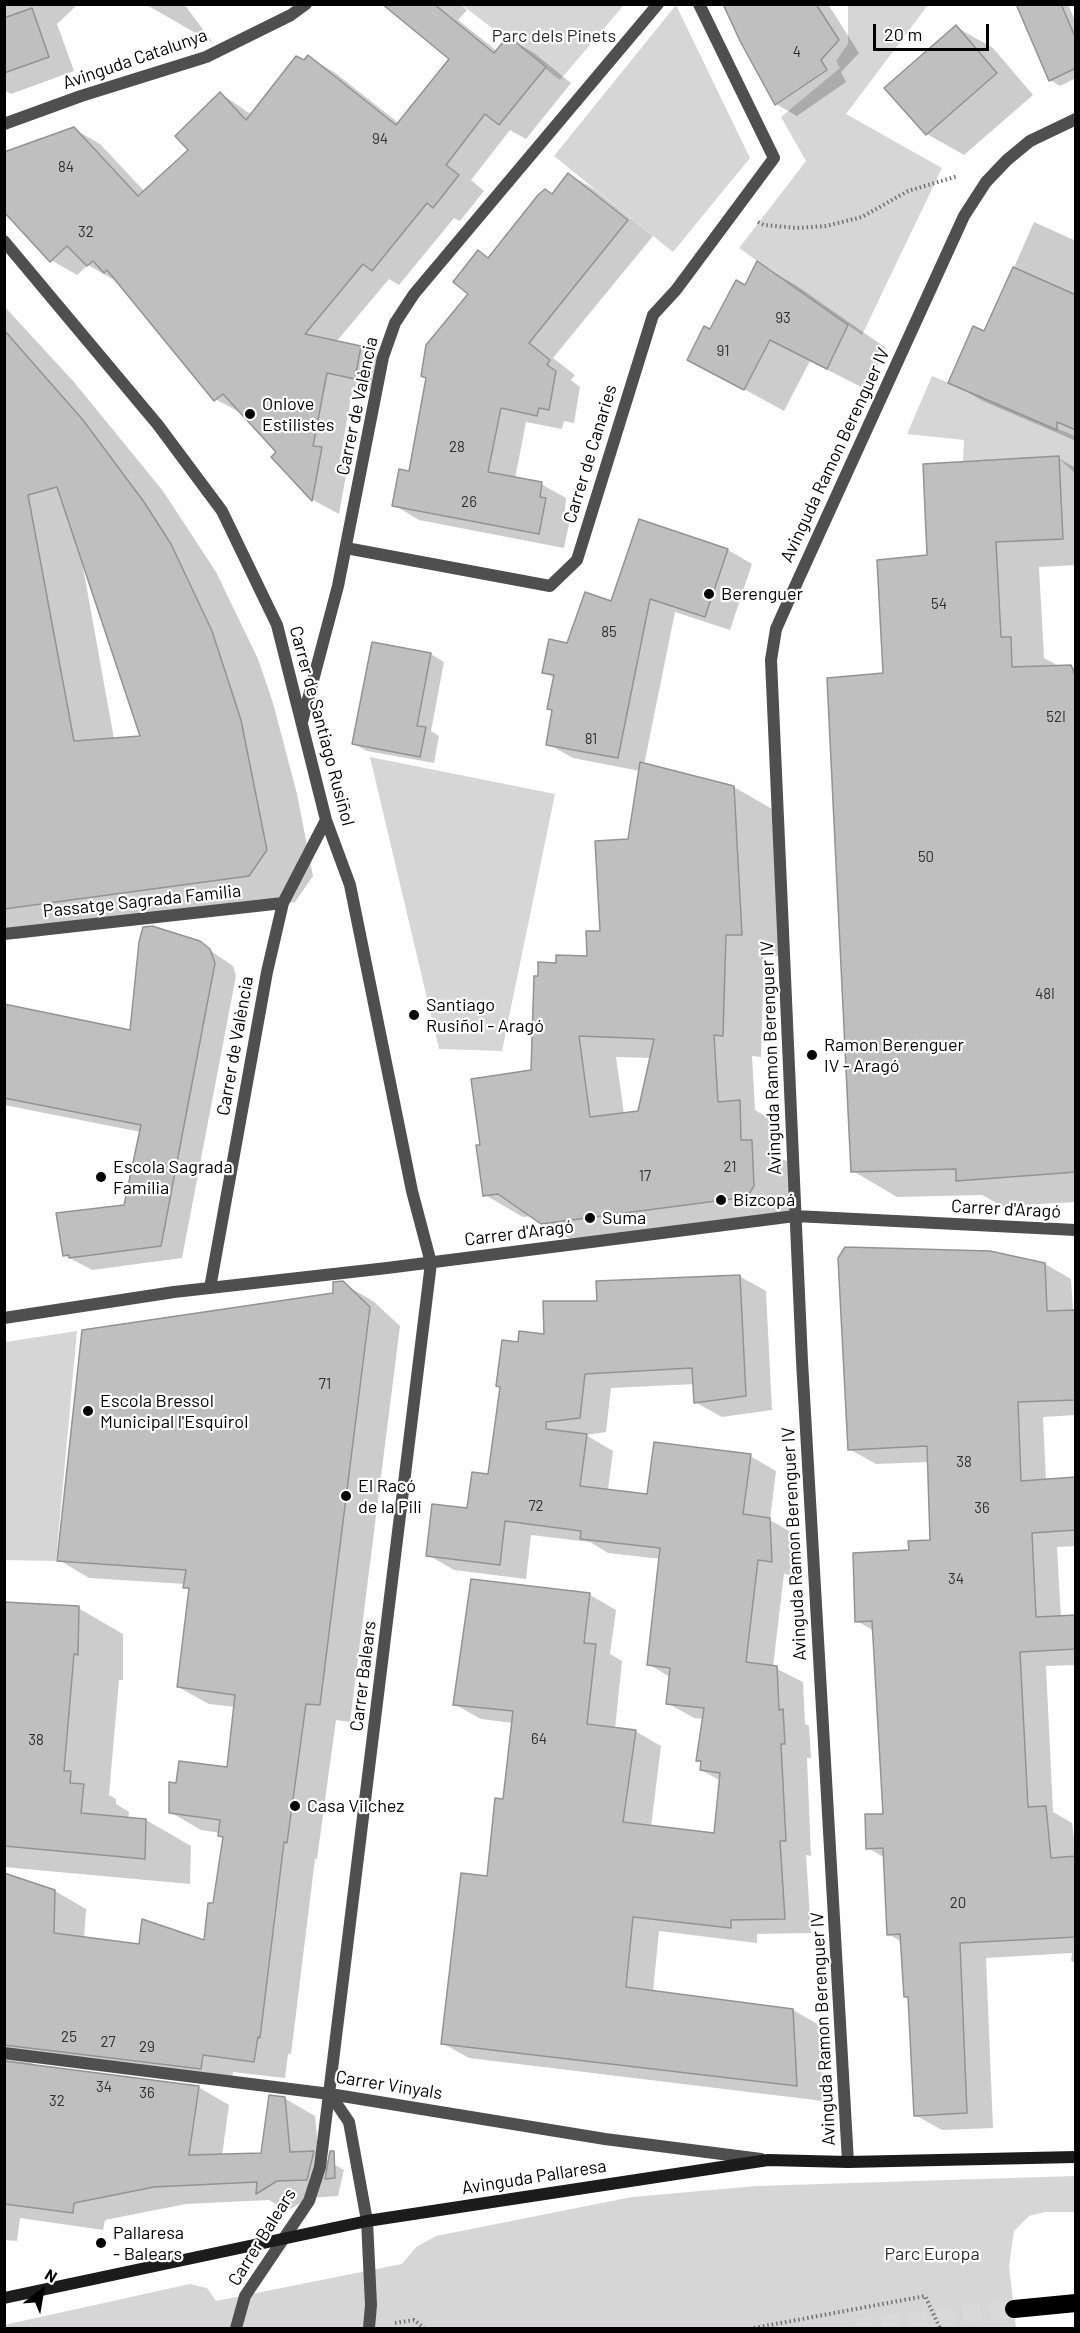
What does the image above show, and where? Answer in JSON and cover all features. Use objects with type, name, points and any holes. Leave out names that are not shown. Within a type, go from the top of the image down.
[{"type":"highway","points":[[1014,2309],[1076,2303]]},
{"type":"street","name":"Avinguda Catalunya","points":[[4,124],[81,96],[206,57],[291,15],[306,4]]},
{"type":"street","name":"Carrer de València","points":[[302,723],[339,586],[383,357],[395,322],[422,285],[658,4]]},
{"type":"street","name":"Carrer de Canaries","points":[[346,548],[550,586],[577,560],[653,315],[676,290],[774,158],[699,4]]},
{"type":"street","name":"Avinguda Ramon Berenguer IV","points":[[848,2162],[795,1216],[790,1050],[771,660],[776,629],[964,216],[998,169],[1030,141],[1076,119]]},
{"type":"street","name":"Carrer de Santiago Rusiñol","points":[[4,241],[158,425],[222,511],[277,626],[326,820],[350,885],[412,1191],[431,1263]]},
{"type":"street","name":"Carrer de València","points":[[210,1288],[267,972],[284,903],[326,820]]},
{"type":"street","name":"Passatge Sagrada Familia","points":[[4,934],[284,903]]},
{"type":"street","name":"Carrer d'Aragó","points":[[4,1318],[210,1288],[431,1263],[795,1216],[1076,1230]]},
{"type":"street","name":"Carrer Balears","points":[[236,2328],[245,2296],[309,2201],[320,2167],[431,1263]]},
{"type":"street","name":"Carrer Vinyals","points":[[4,2053],[330,2094],[605,2139],[768,2160]]},
{"type":"street","points":[[330,2094],[349,2122],[367,2221],[371,2305],[369,2328]]},
{"type":"street","name":"Avinguda Pallaresa","points":[[4,2298],[367,2221],[768,2160],[848,2162],[1076,2157]]},
{"type":"path","points":[[736,210],[764,225],[797,228],[826,226],[862,217],[908,191],[977,172],[998,169]]},
{"type":"path","points":[[754,2328],[925,2296],[940,2328]]},
{"type":"green space","name":"Parc dels Pinets","points":[[462,5],[624,5],[560,80]]},
{"type":"green space","points":[[676,5],[750,158],[673,252],[554,156]]},
{"type":"green space","points":[[848,5],[928,5],[846,114],[942,168],[862,335],[739,248],[806,161],[781,117],[840,68],[836,61],[848,44]]},
{"type":"green space","points":[[932,376],[1075,436],[1075,480],[1074,472],[1057,457],[963,461],[964,440],[907,434]]},
{"type":"green space","points":[[370,757],[555,794],[502,1051],[439,1049]]},
{"type":"green space","points":[[77,1331],[56,1561],[5,1560],[5,1342]]},
{"type":"green space","name":"Parc Europa","points":[[1075,2176],[1075,2212],[1045,2212],[1029,2216],[1014,2231],[1009,2266],[1016,2328],[5,2328],[4,2325],[190,2284],[207,2288],[216,2301],[402,2264],[416,2247],[436,2236],[632,2197],[757,2186]]},
{"type":"building","points":[[382,4],[434,4],[494,53],[508,36],[546,67],[499,125],[485,114],[446,165],[459,175],[433,208],[427,203],[372,271],[363,264],[305,334],[361,346],[355,379],[327,373],[313,446],[322,447],[312,501],[271,457],[276,452],[223,394],[214,401],[107,270],[104,273],[93,261],[87,266],[67,246],[50,262],[4,212],[4,152],[74,127],[138,196],[188,150],[175,136],[220,92],[246,120],[296,56],[304,60],[308,55],[396,125],[449,59]]},
{"type":"building","points":[[723,4],[816,4],[839,40],[821,60],[827,70],[775,105],[740,41]]},
{"type":"building","points":[[1016,4],[1061,4],[1076,39],[1076,68],[1049,81]]},
{"type":"building","points":[[32,8],[49,57],[4,73],[4,18]]},
{"type":"building","points":[[956,25],[997,73],[926,135],[884,88]]},
{"type":"building","points":[[568,173],[628,220],[529,343],[550,360],[547,365],[556,371],[549,410],[539,408],[537,416],[501,408],[488,472],[542,482],[540,497],[546,498],[539,534],[392,506],[399,469],[409,471],[426,378],[421,376],[426,345],[468,294],[453,282],[478,250],[488,258],[538,195],[545,189],[552,194]]},
{"type":"building","points":[[757,261],[848,325],[827,369],[770,340],[744,390],[687,360],[704,326],[710,329],[736,280],[745,285]]},
{"type":"building","points":[[1013,267],[1076,295],[1076,430],[1057,422],[1057,430],[948,383],[973,326],[984,331]]},
{"type":"building","points":[[4,330],[83,420],[144,502],[171,544],[212,631],[241,720],[267,850],[249,876],[4,909]],"holes":[[[57,487],[140,736],[74,741],[28,495]]]},
{"type":"building","points":[[1059,456],[1063,539],[996,542],[1001,637],[1011,637],[1012,667],[1071,665],[1076,678],[1076,1172],[956,1181],[956,1169],[851,1172],[827,678],[883,673],[877,560],[927,555],[923,464]]},
{"type":"building","points":[[639,519],[728,549],[705,617],[650,599],[618,758],[546,745],[552,710],[547,709],[554,675],[542,673],[549,639],[567,643],[585,592],[611,601]]},
{"type":"building","points":[[372,642],[431,653],[417,726],[426,727],[420,757],[352,744]]},
{"type":"building","points":[[640,762],[734,786],[742,935],[726,935],[723,1036],[714,1035],[718,1102],[740,1100],[741,1140],[752,1140],[754,1186],[747,1197],[541,1224],[498,1194],[483,1196],[476,1145],[480,1145],[471,1079],[531,1070],[534,976],[538,976],[538,962],[556,963],[556,955],[587,956],[586,931],[600,931],[595,841],[628,839]],"holes":[[[579,1036],[654,1039],[638,1111],[590,1117]]]},
{"type":"building","points":[[152,926],[200,941],[210,949],[215,963],[161,1246],[69,1258],[69,1255],[63,1256],[56,1213],[124,1205],[141,1125],[4,1098],[4,1004],[130,1030],[139,942],[143,927]]},
{"type":"building","points":[[845,1247],[990,1251],[1045,1263],[1047,1311],[1076,1310],[1076,1400],[1018,1402],[1021,1481],[1076,1477],[1076,1530],[1032,1533],[1036,1617],[1076,1615],[1076,1649],[1020,1652],[1028,1807],[1046,1806],[1051,1858],[1076,1856],[1076,1937],[960,1943],[967,2113],[914,2116],[908,1997],[904,1997],[900,1934],[887,1935],[883,1848],[866,1849],[865,1814],[883,1814],[872,1621],[855,1622],[853,1553],[909,1550],[908,1541],[930,1540],[927,1446],[848,1450],[838,1258]]},
{"type":"building","points":[[740,1275],[746,1396],[694,1403],[692,1368],[585,1374],[580,1418],[546,1422],[546,1429],[587,1434],[580,1486],[647,1494],[654,1442],[751,1454],[743,1514],[770,1518],[772,1562],[758,1560],[746,1662],[777,1666],[779,1710],[783,1709],[785,1744],[781,1744],[786,1841],[780,1841],[785,1919],[731,1920],[731,1928],[633,1917],[626,1987],[793,2009],[797,2086],[441,2044],[461,1873],[487,1876],[495,1798],[503,1799],[513,1711],[453,1705],[471,1579],[590,1593],[584,1643],[596,1644],[587,1724],[636,1730],[623,1822],[714,1833],[720,1773],[700,1770],[701,1761],[696,1761],[704,1708],[666,1704],[670,1668],[647,1665],[660,1548],[580,1539],[581,1531],[505,1521],[500,1565],[426,1556],[432,1504],[467,1508],[472,1472],[488,1474],[500,1387],[496,1386],[502,1340],[518,1342],[519,1331],[544,1334],[543,1301],[597,1301],[596,1281]]},
{"type":"building","points":[[343,1281],[370,1307],[320,1705],[306,1704],[287,1843],[284,1842],[260,2038],[258,2037],[254,2062],[203,2055],[201,2069],[4,2045],[4,1873],[55,1890],[54,1933],[139,1944],[142,1919],[204,1940],[208,1903],[213,1903],[223,1837],[218,1836],[220,1820],[169,1813],[169,1782],[176,1783],[179,1761],[227,1767],[235,1695],[177,1687],[189,1588],[183,1588],[186,1570],[57,1561],[82,1330],[333,1293],[333,1282]]},
{"type":"building","points":[[4,1602],[79,1606],[78,1655],[74,1654],[64,1771],[71,1771],[70,1783],[84,1784],[81,1813],[146,1819],[145,1859],[4,1846]]},
{"type":"building","points":[[4,2061],[199,2086],[189,2155],[261,2153],[269,2095],[285,2097],[290,2152],[314,2151],[307,2180],[277,2181],[256,2194],[257,2182],[154,2187],[74,2203],[73,2213],[4,2204]]},
{"type":"building","points":[[330,2151],[334,2151],[335,2178],[325,2179]]},
{"type":"tunnel","points":[[856,2328],[1014,2309]]},
{"type":"place","name":"Onlove Estilistes","points":[[250,414]]},
{"type":"place","name":"Berenguer","points":[[709,594]]},
{"type":"place","name":"Santiago Rusiñol - Aragó","points":[[414,1015]]},
{"type":"place","name":"Ramon Berenguer IV - Aragó","points":[[812,1055]]},
{"type":"place","name":"Escola Sagrada Familia","points":[[101,1177]]},
{"type":"place","name":"Bizcopá","points":[[721,1200]]},
{"type":"place","name":"Suma","points":[[590,1218]]},
{"type":"place","name":"Escola Bressol Municipal l'Esquirol","points":[[88,1411]]},
{"type":"place","name":"El Racó de la Pili","points":[[346,1496]]},
{"type":"place","name":"Casa Vilchez","points":[[295,1806]]},
{"type":"place","name":"Pallaresa - Balears","points":[[101,2243]]}]
